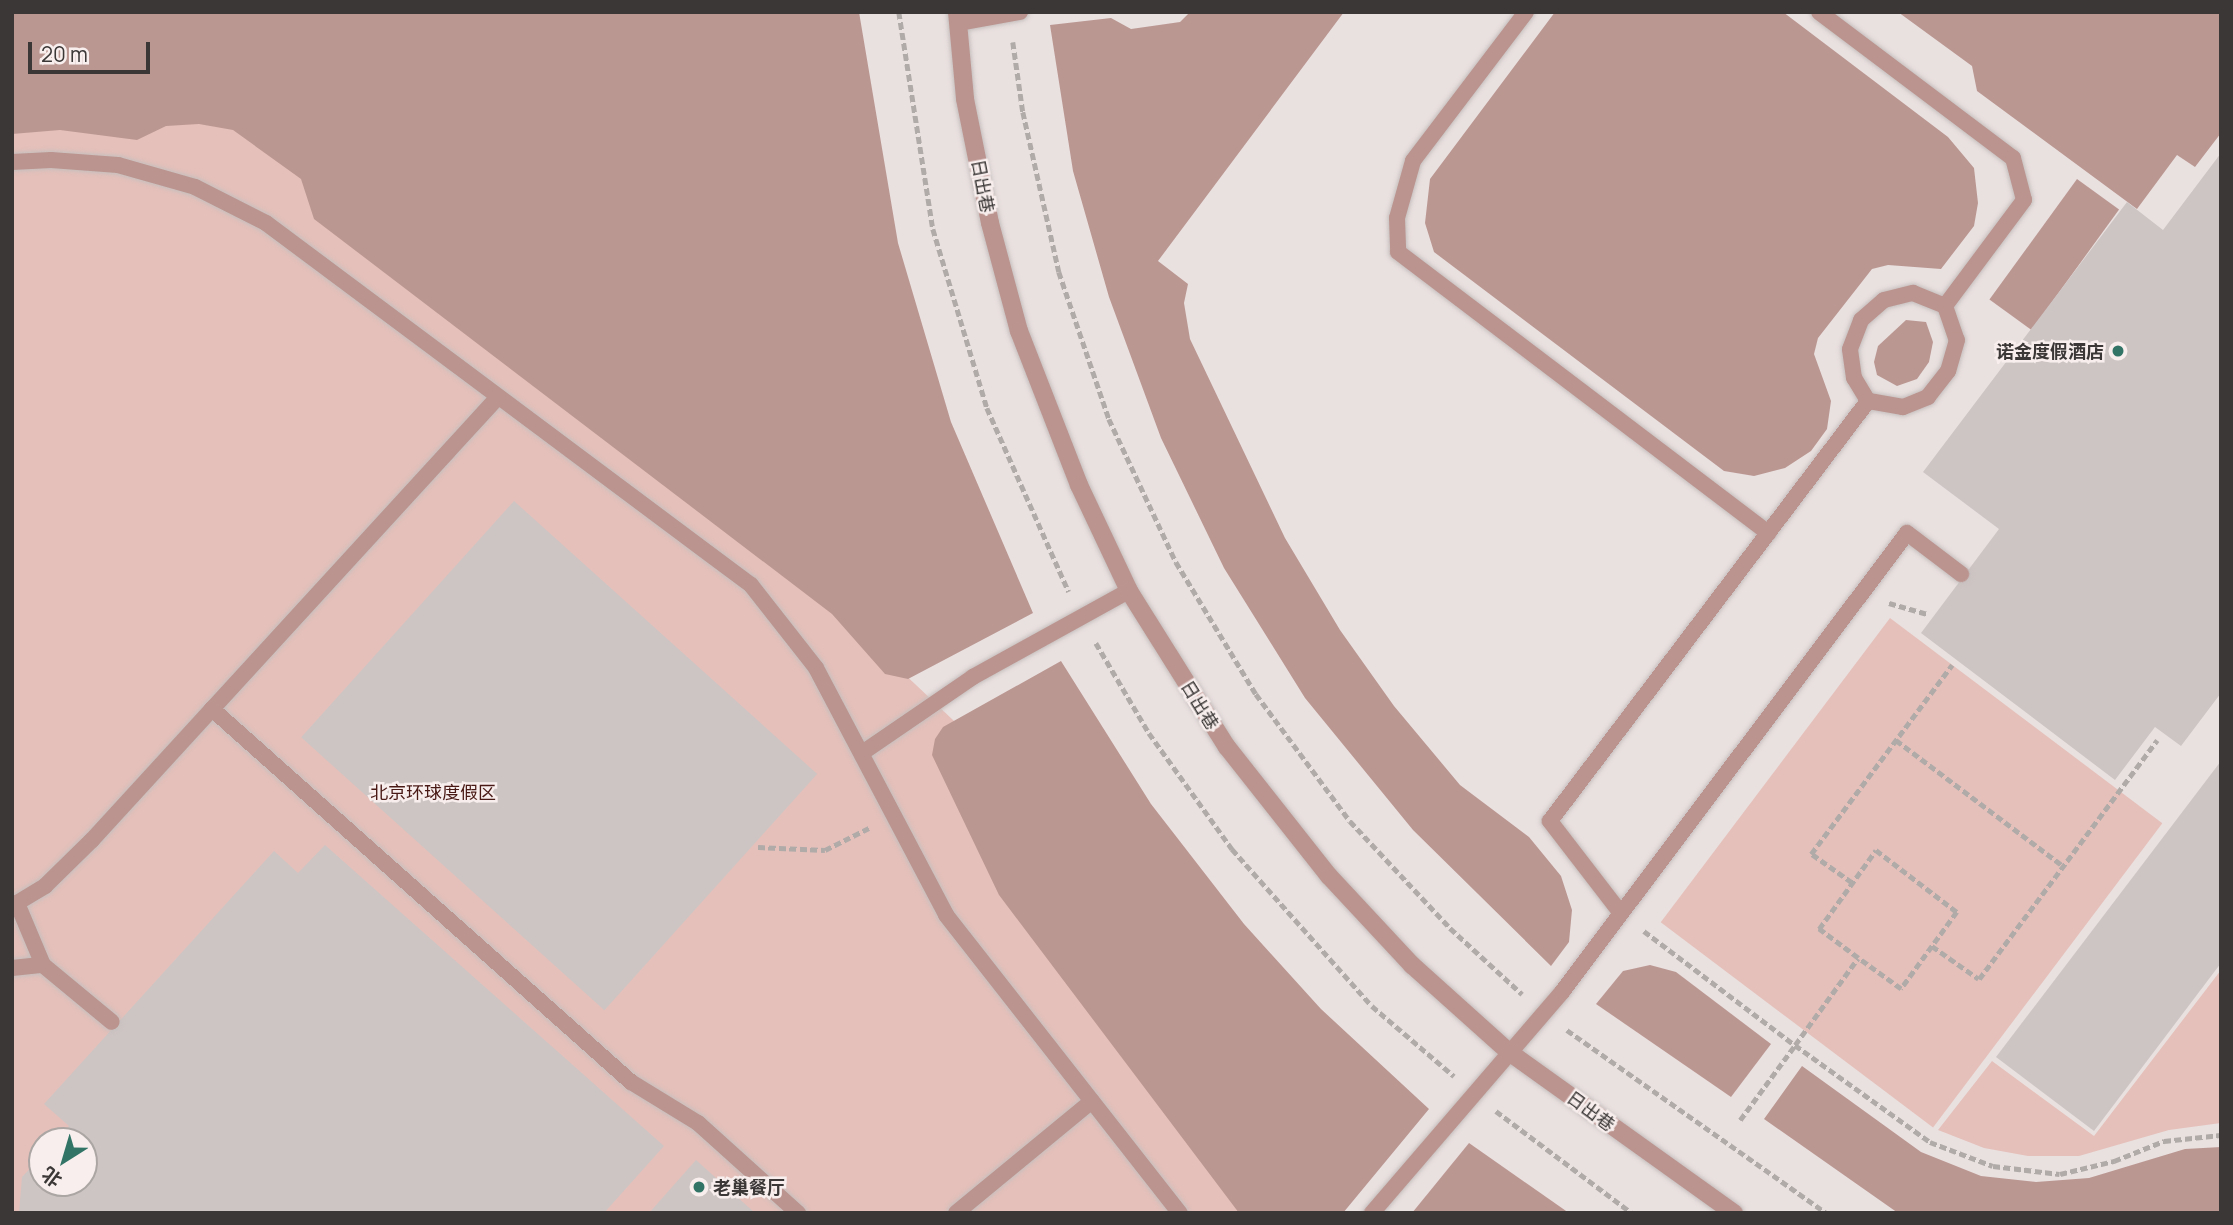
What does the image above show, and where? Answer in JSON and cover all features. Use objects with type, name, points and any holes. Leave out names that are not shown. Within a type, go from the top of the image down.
[{"type":"street","name":"日出巷","points":[[957,18],[973,136],[1019,331],[1079,485],[1129,591],[1227,747],[1329,876],[1412,965],[1509,1052],[1734,1213]]},
{"type":"lane","points":[[1526,12],[1413,161],[1397,218],[1398,252],[1768,533]]},
{"type":"lane","points":[[1819,12],[2013,158],[2024,200],[1945,306]]},
{"type":"lane","points":[[957,18],[1015,14]]},
{"type":"lane","points":[[12,162],[51,160],[118,165],[195,187],[266,223],[751,586],[816,668],[946,915],[1180,1213]]},
{"type":"lane","points":[[1913,293],[1945,306],[1957,340],[1948,371],[1928,397],[1903,407],[1868,401],[1854,378],[1850,349],[1861,320],[1884,300],[1913,293]]},
{"type":"lane","points":[[112,1022],[43,965],[15,904],[45,886],[92,840],[498,397]]},
{"type":"lane","points":[[1620,912],[1550,821],[1868,401]]},
{"type":"lane","points":[[1372,1213],[1543,1013],[1907,533],[1961,574]]},
{"type":"lane","points":[[862,753],[973,677],[1129,591]]},
{"type":"lane","points":[[212,709],[631,1082],[698,1123],[798,1213]]},
{"type":"lane","points":[[12,968],[43,965]]},
{"type":"lane","points":[[956,1213],[1092,1101]]},
{"type":"path","points":[[1015,14],[1023,112],[1059,272],[1109,419],[1176,562],[1256,694],[1350,821],[1450,928],[1543,1013],[1826,1213]]},
{"type":"path","points":[[1852,883],[1811,855],[1952,665]]},
{"type":"path","points":[[1896,740],[2063,866]]},
{"type":"path","points":[[1932,946],[1979,979],[2157,740]]},
{"type":"path","points":[[758,847],[825,850],[894,816]]},
{"type":"path","points":[[1876,850],[1957,912],[1932,946],[1901,989],[1819,929],[1876,850]]},
{"type":"path","points":[[1620,912],[1795,1045],[1930,1142],[1993,1166],[2060,1174],[2114,1161],[2164,1141],[2221,1135]]},
{"type":"path","points":[[1740,1120],[1858,958]]},
{"type":"green space","name":"北京环球度假区","points":[[561,22],[782,558],[972,738],[1336,1213],[12,1213],[12,105]]},
{"type":"green space","points":[[1890,618],[2162,823],[1933,1127],[1661,922]]},
{"type":"green space","points":[[2221,970],[2221,1123],[2169,1130],[2079,1156],[2028,1156],[1984,1148],[1938,1130],[1992,1061],[2094,1136]]},
{"type":"shaded area","points":[[12,12],[859,12],[898,243],[951,422],[1033,613],[908,679],[885,674],[832,614],[314,219],[301,179],[233,130],[199,124],[166,126],[137,140],[60,130],[12,134]]},
{"type":"shaded area","points":[[1190,12],[1344,12],[1158,261],[1188,284],[1184,303],[1190,339],[1285,538],[1340,630],[1394,706],[1460,785],[1529,837],[1561,876],[1572,910],[1569,942],[1551,966],[1413,830],[1305,698],[1224,568],[1161,438],[1109,297],[1073,171],[1050,25],[1111,18],[1131,29],[1180,22]]},
{"type":"shaded area","points":[[1555,12],[1783,12],[1948,137],[1974,168],[1978,203],[1974,226],[1941,269],[1888,265],[1872,269],[1818,338],[1814,354],[1831,401],[1827,429],[1811,451],[1785,468],[1754,476],[1724,471],[1434,252],[1425,223],[1430,179]]},
{"type":"shaded area","points":[[1898,12],[2221,12],[2221,133],[2195,167],[2177,155],[2137,209],[1977,91],[1972,66]]},
{"type":"shaded area","points":[[2077,179],[2119,210],[2031,330],[1989,300]]},
{"type":"shaded area","points":[[1906,320],[1926,322],[1933,342],[1929,362],[1917,379],[1897,386],[1877,375],[1874,362],[1878,346]]},
{"type":"shaded area","points":[[1061,661],[1151,804],[1244,924],[1321,1009],[1429,1109],[1343,1213],[1239,1213],[999,895],[932,755],[935,739],[943,727]]},
{"type":"shaded area","points":[[1650,965],[1676,972],[1771,1044],[1731,1097],[1596,1004],[1623,971]]},
{"type":"shaded area","points":[[1802,1066],[1921,1152],[1981,1176],[2036,1182],[2089,1178],[2185,1149],[2221,1147],[2221,1213],[1898,1213],[1764,1119]]},
{"type":"shaded area","points":[[1469,1143],[1569,1213],[1412,1213]]},
{"type":"building","name":"诺金度假酒店","points":[[2221,153],[2221,693],[2181,746],[2155,727],[2115,780],[1921,633],[1999,529],[1923,472],[2127,202],[2163,230]]},
{"type":"building","points":[[514,501],[817,774],[604,1010],[301,737]]},
{"type":"building","points":[[2221,761],[2221,963],[2094,1131],[1996,1057]]},
{"type":"building","points":[[325,845],[664,1146],[604,1213],[19,1213],[22,1177],[28,1171],[28,1197],[98,1197],[98,1127],[68,1127],[44,1104],[274,851],[298,873]]},
{"type":"building","name":"老巢餐厅","points":[[696,1160],[755,1213],[649,1213]]},
{"type":"place","name":"诺金度假酒店","points":[[2118,351]]},
{"type":"place","name":"老巢餐厅","points":[[699,1187]]}]
